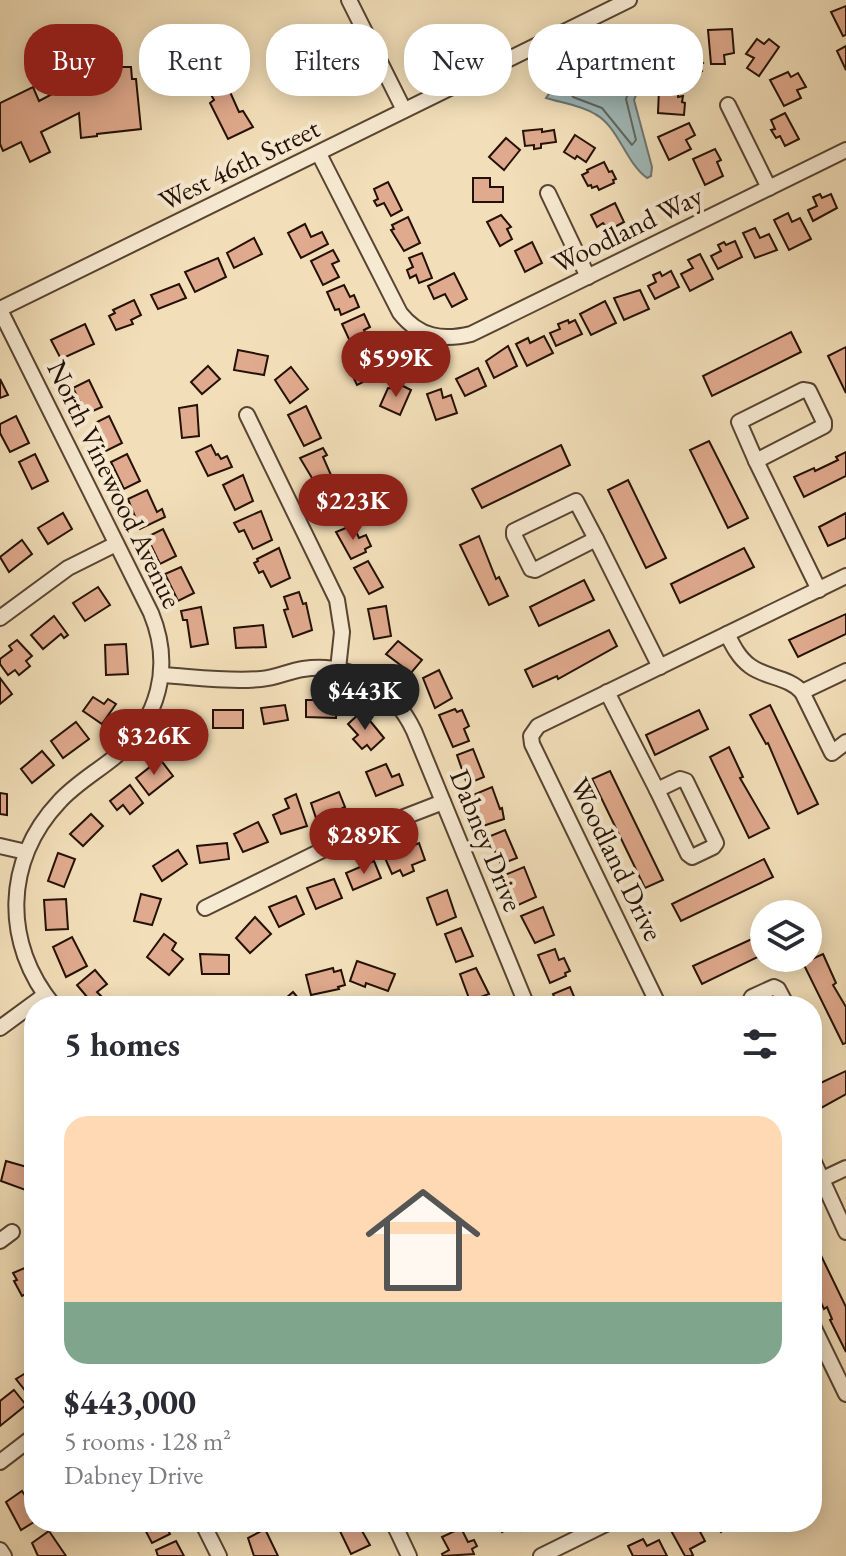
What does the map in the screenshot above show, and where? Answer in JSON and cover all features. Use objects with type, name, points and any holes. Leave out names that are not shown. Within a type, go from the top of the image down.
[{"type":"street","points":[[349,0],[404,110]]},
{"type":"street","name":"West 46th Street","points":[[0,310],[629,0]]},
{"type":"street","points":[[728,105],[769,188]]},
{"type":"street","name":"Woodland Way","points":[[319,154],[397,309],[413,327],[427,334],[452,339],[471,334],[846,150]]},
{"type":"street","points":[[548,193],[588,277]]},
{"type":"street","name":"North Vinewood Avenue","points":[[0,310],[156,625],[160,643],[162,675],[151,712],[117,755],[59,801],[40,825],[26,852],[18,881],[16,923],[25,958],[47,996]]},
{"type":"street","points":[[756,461],[824,426],[808,390],[741,420],[739,424],[756,461],[819,590]]},
{"type":"street","points":[[247,415],[337,600],[342,632],[338,669]]},
{"type":"street","points":[[596,539],[533,570],[514,533],[516,529],[576,501],[596,539],[660,667]]},
{"type":"street","points":[[0,618],[68,568],[116,544]]},
{"type":"street","points":[[657,790],[684,779],[715,841],[713,847],[690,857],[607,692],[846,576]]},
{"type":"street","points":[[727,634],[738,654],[749,665],[793,684],[802,692],[832,753],[846,742]]},
{"type":"street","name":"Dabney Drive","points":[[162,675],[260,679],[302,669],[338,669],[371,682],[398,705],[414,731],[523,996]]},
{"type":"street","points":[[802,692],[846,671]]},
{"type":"street","name":"Woodland Drive","points":[[607,692],[538,726],[532,734],[532,744],[654,996]]},
{"type":"street","points":[[205,908],[325,849],[443,802]]},
{"type":"street","points":[[0,846],[26,852]]},
{"type":"street","points":[[754,996],[774,987],[782,996]]},
{"type":"street","points":[[0,1028],[24,1014]]},
{"type":"street","points":[[822,1180],[846,1168]]},
{"type":"street","points":[[822,1191],[846,1232]]},
{"type":"street","points":[[822,1345],[846,1394]]},
{"type":"street","points":[[0,1462],[24,1444]]},
{"type":"street","points":[[207,1532],[219,1556]]},
{"type":"street","points":[[398,1532],[409,1556]]},
{"type":"street","points":[[541,1556],[590,1532]]},
{"type":"street","points":[[0,1550],[4,1556]]},
{"type":"water","points":[[636,96],[634,100],[652,167],[651,176],[647,178],[639,171],[610,127],[595,114],[546,98]]},
{"type":"building","points":[[846,6],[846,35],[843,36],[831,12]]},
{"type":"building","points":[[732,29],[734,53],[724,55],[725,64],[711,64],[708,30]]},
{"type":"building","points":[[757,39],[764,44],[769,39],[779,47],[759,76],[747,68],[754,58],[746,54]]},
{"type":"building","points":[[846,46],[846,70],[837,51]]},
{"type":"building","points":[[123,67],[131,67],[132,79],[136,79],[141,129],[81,138],[79,113],[41,132],[50,152],[30,162],[21,142],[3,151],[0,144],[0,103],[24,91],[24,96],[37,96],[39,101],[48,96],[123,96]]},
{"type":"building","points":[[788,72],[791,77],[798,73],[806,87],[797,90],[801,98],[784,106],[770,80]]},
{"type":"building","points":[[212,96],[232,96],[239,112],[243,111],[253,127],[228,139],[210,103],[214,100]]},
{"type":"building","points":[[659,96],[683,96],[684,115],[658,113]]},
{"type":"building","points":[[785,113],[799,139],[785,146],[780,136],[776,138],[771,130],[775,129],[771,120]]},
{"type":"building","points":[[689,123],[695,135],[686,140],[691,149],[669,160],[658,137]]},
{"type":"building","points":[[542,129],[542,132],[554,130],[556,142],[541,144],[541,148],[534,149],[534,145],[525,146],[523,131]]},
{"type":"building","points":[[575,135],[595,148],[586,162],[564,152]]},
{"type":"building","points":[[506,138],[520,150],[504,170],[489,157]]},
{"type":"building","points":[[715,149],[721,160],[717,162],[723,176],[705,185],[693,159]]},
{"type":"building","points":[[604,162],[616,179],[614,183],[599,190],[597,186],[588,186],[582,175]]},
{"type":"building","points":[[473,178],[490,178],[490,187],[503,187],[503,202],[473,202]]},
{"type":"building","points":[[388,182],[402,210],[391,216],[384,203],[377,206],[374,201],[378,199],[374,189]]},
{"type":"building","points":[[820,194],[822,198],[831,194],[837,208],[813,221],[808,210],[817,206],[813,197]]},
{"type":"building","points":[[615,203],[624,222],[609,230],[603,223],[597,227],[591,215]]},
{"type":"building","points":[[788,213],[792,222],[800,218],[811,239],[789,250],[774,220]]},
{"type":"building","points":[[501,215],[511,227],[507,229],[512,239],[500,246],[487,222]]},
{"type":"building","points":[[408,217],[420,243],[404,251],[391,230],[394,229],[392,225]]},
{"type":"building","points":[[305,224],[311,237],[322,232],[328,244],[301,258],[288,233]]},
{"type":"building","points":[[755,228],[760,238],[769,234],[777,250],[755,258],[743,233]]},
{"type":"building","points":[[254,238],[262,254],[234,268],[227,253]]},
{"type":"building","points":[[735,241],[742,257],[718,269],[711,256],[721,251],[718,245]]},
{"type":"building","points":[[532,242],[542,263],[525,272],[515,251]]},
{"type":"building","points":[[333,250],[339,261],[332,264],[339,277],[323,285],[311,261]]},
{"type":"building","points":[[422,253],[432,278],[419,283],[416,275],[410,278],[407,270],[413,267],[409,258]]},
{"type":"building","points":[[700,254],[713,279],[690,291],[681,274],[693,268],[688,260]]},
{"type":"building","points":[[218,258],[226,277],[195,292],[185,272]]},
{"type":"building","points":[[671,271],[679,287],[655,299],[648,286],[656,282],[653,275],[660,272],[662,276]]},
{"type":"building","points":[[454,273],[467,299],[452,307],[445,294],[434,299],[428,286]]},
{"type":"building","points":[[179,284],[186,298],[158,309],[151,295]]},
{"type":"building","points":[[344,285],[350,297],[354,295],[359,307],[341,315],[339,309],[335,310],[327,292]]},
{"type":"building","points":[[640,290],[649,309],[624,320],[614,298]]},
{"type":"building","points":[[134,300],[141,315],[131,320],[133,324],[116,330],[109,316],[115,313],[113,310]]},
{"type":"building","points":[[605,301],[616,323],[591,335],[580,314]]},
{"type":"building","points":[[364,314],[370,327],[364,330],[370,342],[354,350],[342,324]]},
{"type":"building","points":[[568,320],[569,323],[575,320],[582,334],[556,346],[550,333],[560,329],[558,324]]},
{"type":"building","points":[[85,324],[94,344],[61,359],[51,340]]},
{"type":"building","points":[[791,332],[801,352],[712,396],[703,376]]},
{"type":"building","points":[[544,336],[553,353],[527,366],[516,344],[528,338],[530,343]]},
{"type":"building","points":[[508,346],[517,366],[494,378],[486,361]]},
{"type":"building","points":[[846,347],[846,393],[828,356]]},
{"type":"building","points":[[238,350],[268,356],[264,375],[234,370]]},
{"type":"building","points":[[361,353],[367,367],[377,362],[382,373],[357,385],[345,360]]},
{"type":"building","points":[[208,366],[220,379],[202,394],[191,382]]},
{"type":"building","points":[[291,367],[308,389],[290,403],[275,380]]},
{"type":"building","points":[[478,368],[486,386],[465,396],[456,379]]},
{"type":"building","points":[[0,379],[8,395],[0,398]]},
{"type":"building","points":[[89,380],[102,407],[86,414],[73,388]]},
{"type":"building","points":[[401,385],[411,390],[400,415],[380,406],[388,388],[399,389]]},
{"type":"building","points":[[441,389],[443,398],[451,395],[457,413],[436,420],[427,394]]},
{"type":"building","points":[[197,405],[199,436],[182,438],[179,408]]},
{"type":"building","points":[[306,406],[321,438],[304,446],[288,415]]},
{"type":"building","points":[[16,416],[29,443],[10,452],[0,433],[0,424]]},
{"type":"building","points":[[109,416],[122,443],[106,451],[93,424]]},
{"type":"building","points":[[709,441],[748,518],[728,528],[690,450]]},
{"type":"building","points":[[211,445],[221,459],[227,456],[232,467],[208,476],[196,452]]},
{"type":"building","points":[[561,445],[570,465],[482,508],[472,489]]},
{"type":"building","points":[[323,448],[327,455],[323,457],[331,475],[315,483],[300,458]]},
{"type":"building","points":[[846,452],[846,476],[804,497],[794,477],[838,460],[836,457]]},
{"type":"building","points":[[35,454],[48,481],[32,489],[19,462]]},
{"type":"building","points":[[127,454],[140,481],[124,489],[111,462]]},
{"type":"building","points":[[243,475],[253,501],[235,510],[223,485]]},
{"type":"building","points":[[628,480],[666,558],[646,568],[608,490]]},
{"type":"building","points":[[335,487],[348,514],[333,522],[318,495]]},
{"type":"building","points":[[147,490],[157,512],[162,509],[165,517],[140,529],[128,499]]},
{"type":"building","points":[[261,511],[272,540],[253,549],[244,530],[239,532],[234,523]]},
{"type":"building","points":[[63,513],[72,529],[48,544],[38,528]]},
{"type":"building","points":[[846,513],[846,538],[828,546],[819,527]]},
{"type":"building","points":[[353,525],[359,538],[366,535],[371,546],[351,559],[336,532]]},
{"type":"building","points":[[163,529],[176,556],[160,564],[147,537]]},
{"type":"building","points":[[479,536],[496,579],[499,577],[508,596],[489,605],[460,545]]},
{"type":"building","points":[[22,540],[32,554],[9,572],[0,557]]},
{"type":"building","points":[[279,548],[290,578],[271,587],[263,571],[259,573],[254,563]]},
{"type":"building","points":[[744,548],[754,567],[680,603],[671,584]]},
{"type":"building","points":[[368,561],[383,587],[369,594],[354,568]]},
{"type":"building","points":[[181,567],[194,593],[178,601],[165,574]]},
{"type":"building","points":[[584,580],[594,600],[539,626],[530,607]]},
{"type":"building","points":[[98,587],[110,605],[85,621],[73,603]]},
{"type":"building","points":[[299,592],[303,604],[306,603],[312,630],[293,637],[284,610],[288,609],[284,597]]},
{"type":"building","points":[[386,606],[391,636],[374,639],[368,609]]},
{"type":"building","points":[[201,607],[208,644],[191,647],[187,620],[183,620],[181,611]]},
{"type":"building","points":[[846,614],[846,634],[798,657],[789,640]]},
{"type":"building","points":[[54,616],[68,635],[64,638],[61,634],[43,649],[31,635]]},
{"type":"building","points":[[263,625],[266,647],[236,648],[234,628]]},
{"type":"building","points":[[609,630],[617,646],[558,679],[557,676],[533,687],[525,670]]},
{"type":"building","points":[[17,640],[32,656],[26,661],[30,666],[19,675],[15,670],[8,675],[0,659],[12,650],[9,646]]},
{"type":"building","points":[[398,641],[422,660],[411,673],[386,654]]},
{"type":"building","points":[[126,644],[128,674],[106,675],[105,645]]},
{"type":"building","points":[[439,670],[452,698],[435,708],[423,678]]},
{"type":"building","points":[[0,678],[12,694],[0,704]]},
{"type":"building","points":[[93,697],[104,704],[108,699],[116,704],[102,724],[83,711]]},
{"type":"building","points":[[306,700],[337,700],[336,718],[306,717]]},
{"type":"building","points":[[285,705],[288,720],[264,724],[261,708]]},
{"type":"building","points":[[770,705],[818,804],[798,814],[768,743],[750,715]]},
{"type":"building","points":[[455,709],[457,712],[462,710],[469,726],[464,729],[469,741],[453,747],[439,715]]},
{"type":"building","points":[[213,710],[243,710],[243,728],[213,728]]},
{"type":"building","points":[[699,710],[708,729],[655,755],[646,735]]},
{"type":"building","points":[[362,711],[384,738],[371,750],[367,745],[362,749],[353,739],[358,735],[348,724]]},
{"type":"building","points":[[76,722],[89,739],[63,758],[51,741]]},
{"type":"building","points":[[192,722],[205,742],[189,751],[183,741],[177,744],[171,735]]},
{"type":"building","points":[[729,747],[743,777],[740,778],[769,828],[749,838],[710,757]]},
{"type":"building","points":[[473,749],[484,777],[467,784],[457,755]]},
{"type":"building","points":[[42,751],[54,765],[32,783],[21,769]]},
{"type":"building","points":[[160,759],[173,776],[149,795],[136,778]]},
{"type":"building","points":[[386,764],[392,777],[399,774],[403,785],[376,796],[366,772]]},
{"type":"building","points":[[610,771],[663,880],[645,888],[592,779]]},
{"type":"building","points":[[130,785],[143,803],[130,814],[123,805],[117,810],[110,801]]},
{"type":"building","points":[[492,787],[504,819],[483,826],[473,795]]},
{"type":"building","points":[[339,792],[345,807],[317,821],[311,803]]},
{"type":"building","points":[[0,793],[7,794],[7,815],[0,814]]},
{"type":"building","points":[[296,794],[307,826],[281,834],[273,815],[289,808],[285,799]]},
{"type":"building","points":[[91,814],[103,826],[83,846],[70,834]]},
{"type":"building","points":[[258,822],[268,842],[243,852],[234,834]]},
{"type":"building","points":[[505,830],[517,858],[501,864],[488,837]]},
{"type":"building","points":[[227,843],[229,859],[200,863],[197,846]]},
{"type":"building","points":[[419,843],[425,860],[412,865],[414,871],[403,876],[400,870],[392,874],[385,858]]},
{"type":"building","points":[[178,850],[187,864],[162,881],[153,866]]},
{"type":"building","points":[[58,853],[75,859],[64,887],[48,881]]},
{"type":"building","points":[[764,859],[773,877],[681,921],[672,904]]},
{"type":"building","points":[[374,861],[381,878],[353,890],[346,873]]},
{"type":"building","points":[[524,867],[536,897],[516,906],[505,875]]},
{"type":"building","points":[[334,879],[342,898],[316,909],[307,888]]},
{"type":"building","points":[[447,890],[456,917],[437,925],[427,898]]},
{"type":"building","points":[[141,894],[161,899],[152,925],[134,921]]},
{"type":"building","points":[[296,896],[304,914],[279,927],[269,907]]},
{"type":"building","points":[[66,899],[68,929],[46,930],[44,900]]},
{"type":"building","points":[[543,907],[554,935],[535,943],[521,916]]},
{"type":"building","points":[[255,917],[271,934],[250,953],[236,938]]},
{"type":"building","points":[[461,928],[473,956],[456,962],[445,934]]},
{"type":"building","points":[[164,934],[176,943],[172,950],[183,959],[169,975],[147,957]]},
{"type":"building","points":[[72,937],[87,966],[66,977],[53,947]]},
{"type":"building","points":[[750,940],[750,961],[702,984],[693,966]]},
{"type":"building","points":[[555,949],[559,960],[564,958],[570,971],[550,983],[538,955]]},
{"type":"building","points":[[200,954],[229,955],[229,974],[202,974]]},
{"type":"building","points":[[823,954],[836,983],[833,985],[846,1007],[846,1043],[843,1044],[822,996],[807,972],[822,972]]},
{"type":"building","points":[[357,961],[395,974],[388,991],[350,981]]},
{"type":"building","points":[[333,968],[334,972],[341,970],[345,985],[311,995],[306,975]]},
{"type":"building","points":[[476,968],[489,994],[468,996],[460,974]]},
{"type":"building","points":[[95,970],[107,984],[97,992],[101,996],[86,996],[77,985]]},
{"type":"building","points":[[570,987],[574,996],[554,996]]},
{"type":"building","points":[[846,1071],[846,1094],[822,1107],[822,1082]]},
{"type":"building","points":[[6,1161],[24,1166],[24,1189],[1,1181]]},
{"type":"building","points":[[822,1258],[846,1307],[846,1352],[827,1307],[824,1309]]},
{"type":"building","points":[[24,1268],[22,1296],[14,1281],[17,1280],[13,1273]]},
{"type":"building","points":[[24,1374],[24,1389],[16,1379]]},
{"type":"building","points":[[14,1390],[24,1407],[0,1426],[0,1401]]},
{"type":"building","points":[[22,1491],[24,1494],[24,1528],[21,1530],[6,1502]]},
{"type":"building","points":[[50,1532],[66,1556],[38,1556],[32,1543]]},
{"type":"building","points":[[146,1532],[169,1532],[170,1534],[152,1543]]},
{"type":"building","points":[[266,1532],[278,1556],[254,1556],[248,1538]]},
{"type":"building","points":[[340,1532],[363,1532],[370,1545],[351,1554]]},
{"type":"building","points":[[453,1532],[463,1532],[468,1542],[474,1540],[477,1546],[472,1549],[474,1554],[443,1556],[449,1550],[442,1537]]},
{"type":"building","points":[[672,1532],[700,1532],[705,1541],[690,1549],[693,1555],[685,1556]]},
{"type":"building","points":[[643,1539],[647,1546],[659,1540],[667,1556],[633,1556],[628,1546]]},
{"type":"building","points":[[176,1541],[184,1556],[158,1556],[156,1550]]}]
